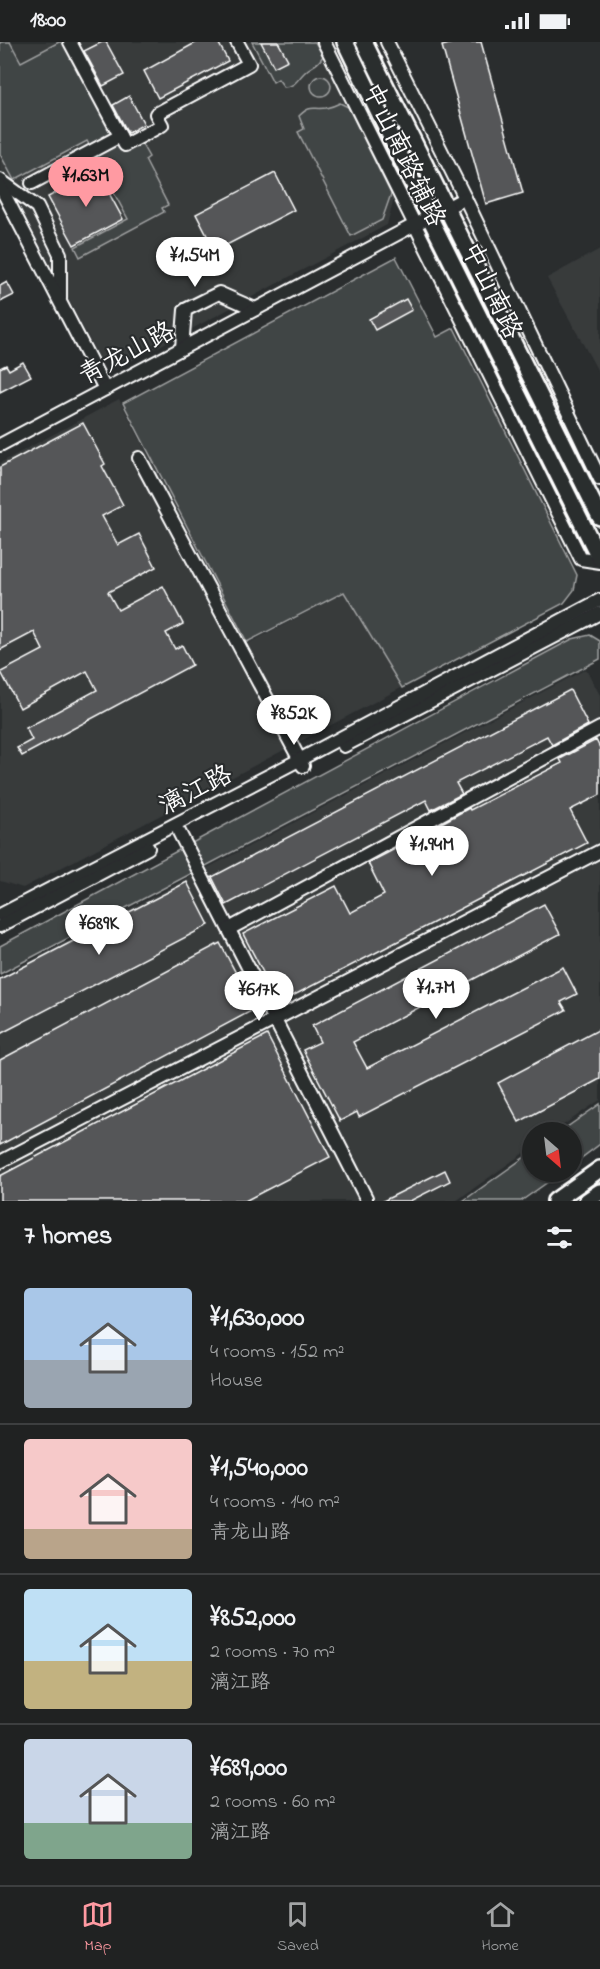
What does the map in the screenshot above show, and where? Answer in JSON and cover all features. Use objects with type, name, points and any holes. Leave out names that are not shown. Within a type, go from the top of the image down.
[{"type":"main road","name":"中山南路","points":[[345,42],[600,561]]},
{"type":"main road","name":"中山南路","points":[[364,42],[600,517]]},
{"type":"main road","points":[[555,1201],[600,1169]]},
{"type":"main road","points":[[587,1201],[600,1191]]},
{"type":"street","points":[[70,42],[125,144],[162,125],[156,114],[249,64],[237,42]]},
{"type":"street","name":"中山南路辅路","points":[[324,42],[581,559],[600,561]]},
{"type":"street","name":"中山南路辅路","points":[[387,42],[600,479]]},
{"type":"street","points":[[32,183],[120,136]]},
{"type":"street","points":[[0,180],[37,207],[60,254],[60,303]]},
{"type":"street","points":[[0,186],[105,389]]},
{"type":"street","name":"青龙山路","points":[[0,445],[465,198]]},
{"type":"street","points":[[182,348],[185,310],[219,293],[255,309]]},
{"type":"street","points":[[139,458],[301,763]]},
{"type":"street","name":"漓江路","points":[[1,919],[179,832],[600,600]]},
{"type":"street","name":"漓江路","points":[[1,919],[301,763],[600,613]]},
{"type":"street","points":[[229,929],[600,728]]},
{"type":"street","points":[[179,832],[366,1198]]},
{"type":"street","points":[[0,1162],[600,851]]},
{"type":"shaded area","points":[[0,42],[316,42],[395,195],[387,225],[122,366],[99,358],[0,169]]},
{"type":"shaded area","points":[[0,42],[10,42],[21,62],[63,42],[113,136],[91,148],[87,141],[14,180],[0,154]]},
{"type":"shaded area","points":[[252,42],[315,42],[323,56],[294,84],[284,87],[278,79],[273,82]]},
{"type":"shaded area","points":[[321,76],[328,79],[331,86],[328,93],[321,96],[314,93],[311,86],[314,79]]},
{"type":"shaded area","points":[[340,103],[348,107],[391,194],[382,220],[351,236],[298,132],[304,129],[299,116],[303,112]]},
{"type":"shaded area","points":[[119,142],[125,152],[141,143],[149,157],[145,160],[168,205],[162,208],[164,212],[80,257],[75,247],[128,219],[94,156]]},
{"type":"shaded area","points":[[600,249],[600,375],[547,278]]},
{"type":"shaded area","points":[[396,257],[437,337],[454,328],[577,575],[574,590],[564,603],[402,688],[344,592],[247,642],[123,403]]},
{"type":"shaded area","points":[[119,399],[247,644],[344,593],[401,688],[23,888],[0,881],[0,463]]},
{"type":"shaded area","points":[[590,635],[600,641],[600,659],[0,974],[0,946],[572,639]]},
{"type":"shaded area","points":[[586,669],[600,695],[600,1100],[568,1122],[522,1122],[522,1154],[456,1201],[0,1201],[0,977]]},
{"type":"shaded area","points":[[600,1104],[600,1144],[582,1158],[582,1122],[574,1122]]},
{"type":"shaded area","points":[[522,1159],[522,1182],[548,1182],[521,1201],[463,1201]]},
{"type":"building","points":[[106,42],[124,75],[103,86],[84,51]]},
{"type":"building","points":[[197,42],[218,42],[228,61],[158,98],[144,71]]},
{"type":"building","points":[[261,42],[278,42],[288,60],[274,67]]},
{"type":"building","points":[[456,42],[481,42],[523,193],[486,204],[442,46]]},
{"type":"building","points":[[129,96],[144,124],[128,133],[113,105]]},
{"type":"building","points":[[97,171],[123,219],[74,245],[48,197]]},
{"type":"building","points":[[275,173],[294,210],[215,251],[196,214]]},
{"type":"building","points":[[7,282],[14,295],[0,302],[0,286]]},
{"type":"building","points":[[406,299],[412,310],[375,330],[369,319]]},
{"type":"building","points":[[23,362],[31,376],[0,392],[0,368],[6,365],[9,370]]},
{"type":"building","points":[[83,423],[123,505],[102,516],[118,545],[139,534],[156,567],[108,592],[118,610],[163,586],[183,624],[166,633],[175,649],[182,645],[192,665],[22,756],[17,748],[32,740],[26,728],[97,690],[87,671],[20,708],[1,672],[43,650],[34,632],[0,650],[0,467]]},
{"type":"building","points":[[570,690],[588,725],[552,745],[547,736],[456,783],[462,794],[431,810],[426,800],[226,905],[212,877]]},
{"type":"building","points":[[596,740],[600,748],[600,795],[570,810],[587,843],[279,1003],[243,934],[336,886],[350,913],[384,895],[368,863],[469,808],[470,810],[562,763],[560,759]]},
{"type":"building","points":[[187,882],[209,925],[0,1034],[0,979]]},
{"type":"building","points":[[544,904],[560,934],[353,1042],[367,1068],[563,967],[577,994],[561,1002],[566,1010],[359,1117],[357,1112],[340,1121],[303,1050],[320,1042],[312,1026]]},
{"type":"building","points":[[220,943],[255,1009],[0,1145],[0,1060]]},
{"type":"building","points":[[598,1030],[600,1079],[519,1122],[498,1083]]},
{"type":"building","points":[[267,1035],[330,1157],[245,1201],[0,1201],[0,1176]]},
{"type":"building","points":[[445,1170],[450,1181],[410,1201],[383,1201]]}]
